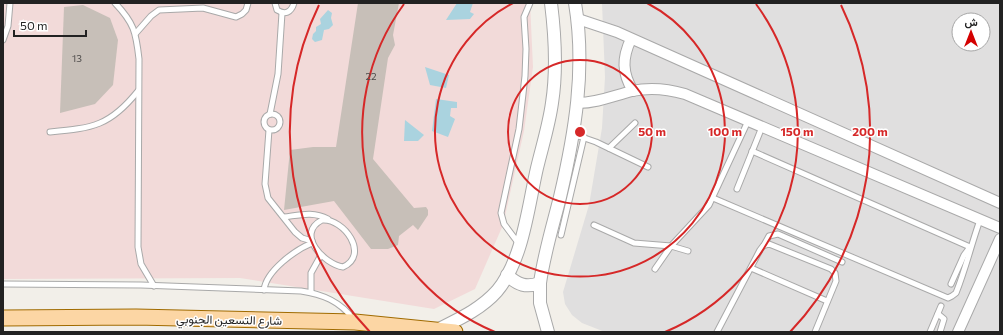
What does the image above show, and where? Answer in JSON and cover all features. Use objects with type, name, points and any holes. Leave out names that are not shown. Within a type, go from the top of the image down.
[{"type":"main road","name":"شارع التسعين الجنوبي","points":[[3,318],[136,317],[355,322],[439,329],[455,332]]},
{"type":"street","points":[[439,329],[467,315],[483,304],[497,291],[508,275],[520,245],[552,103],[554,48],[551,3]]},
{"type":"street","points":[[548,332],[540,303],[540,283],[578,136],[580,48],[575,3]]},
{"type":"street","points":[[578,20],[604,27],[1000,203]]},
{"type":"street","points":[[631,39],[625,55],[624,71],[633,91]]},
{"type":"street","points":[[578,103],[601,101],[633,91],[654,89],[674,91],[1000,228]]},
{"type":"street","points":[[958,332],[1000,239]]},
{"type":"street","points":[[508,275],[514,282],[522,286],[531,286],[540,283]]},
{"type":"lane","points":[[3,40],[8,26],[10,3]]},
{"type":"lane","points":[[115,3],[127,17],[136,33],[140,59],[138,91],[138,247],[141,264],[154,286]]},
{"type":"lane","points":[[136,33],[151,16],[159,10],[203,8],[236,17],[246,10],[248,3]]},
{"type":"lane","points":[[275,3],[277,10],[282,13],[288,13],[292,9],[294,3]]},
{"type":"lane","points":[[520,245],[504,224],[501,213],[519,129],[525,76],[526,49],[524,17],[530,3]]},
{"type":"lane","points":[[282,13],[278,74],[270,114],[264,119],[264,123],[269,130],[266,148],[266,191],[272,204],[295,232],[302,238],[312,242]]},
{"type":"lane","points":[[50,132],[82,129],[108,120],[120,112],[138,91]]},
{"type":"lane","points":[[269,130],[277,128],[280,124],[278,116],[270,114]]},
{"type":"lane","points":[[655,269],[671,246],[704,212],[713,198],[748,121]]},
{"type":"lane","points":[[609,148],[635,123]]},
{"type":"lane","points":[[737,189],[762,127]]},
{"type":"lane","points":[[561,235],[578,136],[609,148],[648,167]]},
{"type":"lane","points":[[752,151],[970,247]]},
{"type":"lane","points":[[713,198],[945,297],[950,297],[956,293],[968,264],[970,247],[980,220]]},
{"type":"lane","points":[[284,217],[314,214],[336,223],[346,232],[353,244],[355,252],[354,259],[350,264],[343,267],[330,263],[321,255],[312,242],[311,233],[313,227],[322,220],[328,220]]},
{"type":"lane","points":[[594,225],[634,243],[671,246],[688,251]]},
{"type":"lane","points":[[717,332],[750,268],[769,236],[778,234],[842,262]]},
{"type":"lane","points":[[264,290],[270,273],[301,248],[312,242]]},
{"type":"lane","points":[[763,246],[772,244],[834,271],[837,278],[815,332]]},
{"type":"lane","points":[[951,284],[964,255],[970,247]]},
{"type":"lane","points":[[311,292],[311,273],[321,255]]},
{"type":"lane","points":[[750,268],[827,301]]},
{"type":"lane","points":[[3,284],[154,286],[311,292],[319,294],[339,304],[355,322]]},
{"type":"lane","points":[[930,332],[941,306]]},
{"type":"lane","points":[[938,314],[944,319],[940,332]]},
{"type":"shaded area","points":[[3,3],[530,3],[533,67],[524,131],[503,225],[475,289],[434,309],[240,278],[3,279]]},
{"type":"shaded area","points":[[602,3],[1000,3],[1000,332],[605,332],[582,323],[572,315],[565,304],[563,292],[589,205],[602,128],[605,77]]},
{"type":"water","points":[[457,3],[473,3],[470,12],[474,14],[470,19],[446,20]]},
{"type":"water","points":[[328,10],[332,13],[331,18],[333,25],[329,29],[324,30],[322,40],[315,42],[312,39],[313,34],[316,31],[316,27],[321,24],[320,19]]},
{"type":"water","points":[[425,67],[449,75],[446,88],[430,85]]},
{"type":"water","points":[[436,99],[457,102],[457,108],[451,108],[450,116],[455,119],[448,137],[432,131]]},
{"type":"water","points":[[405,120],[424,135],[418,141],[404,141]]},
{"type":"building","points":[[358,3],[399,3],[393,35],[395,45],[388,58],[373,159],[414,208],[426,207],[428,210],[428,215],[418,230],[413,225],[399,236],[398,245],[388,249],[371,249],[334,201],[284,210],[290,150],[313,147],[336,147]]},
{"type":"building","points":[[83,5],[110,18],[118,40],[113,85],[95,104],[60,113],[64,7]]}]
